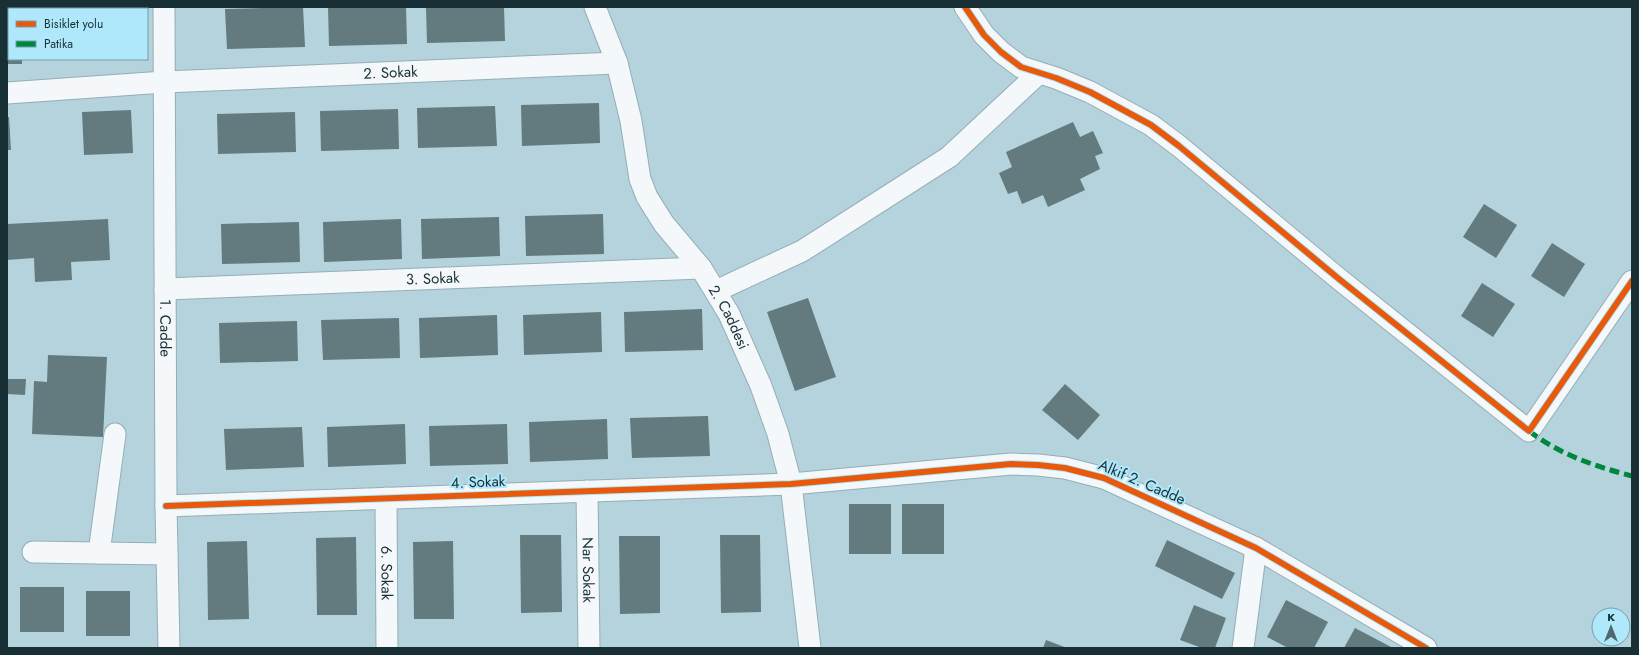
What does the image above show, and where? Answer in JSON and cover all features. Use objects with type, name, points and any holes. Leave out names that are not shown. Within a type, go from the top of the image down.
[{"type":"street","name":"1. Cadde","points":[[164,7],[166,506],[169,648]]},
{"type":"street","name":"2. Caddesi","points":[[595,7],[617,63],[631,121],[640,179],[647,197],[664,224],[701,268],[716,291],[741,339],[761,386],[778,434],[791,484],[810,648]]},
{"type":"street","points":[[965,7],[984,35],[1001,52],[1021,67],[1090,92],[1121,107],[1151,125],[1179,146],[1339,279],[1529,431],[1632,281]]},
{"type":"street","name":"2. Sokak","points":[[7,93],[164,82],[617,63]]},
{"type":"street","points":[[716,291],[802,251],[949,156],[1039,73]]},
{"type":"street","name":"3. Sokak","points":[[165,289],[701,268]]},
{"type":"street","points":[[99,553],[115,434]]},
{"type":"street","name":"Alkif 2. Cadde","points":[[791,484],[1011,464],[1064,468],[1104,478],[1256,548],[1426,648]]},
{"type":"street","name":"4. Sokak","points":[[166,506],[791,484]]},
{"type":"street","name":"Nar Sokak","points":[[588,491],[589,648]]},
{"type":"street","name":"6. Sokak","points":[[386,498],[386,648]]},
{"type":"street","points":[[1243,648],[1256,548]]},
{"type":"street","points":[[33,552],[167,554]]},
{"type":"building","points":[[303,7],[305,47],[227,49],[225,9]]},
{"type":"building","points":[[328,7],[406,7],[407,44],[329,46]]},
{"type":"building","points":[[426,7],[504,7],[505,41],[427,43]]},
{"type":"building","points":[[8,13],[8,60],[22,60],[22,64],[7,64]]},
{"type":"building","points":[[599,103],[600,143],[522,146],[521,105]]},
{"type":"building","points":[[495,106],[497,146],[418,148],[417,108]]},
{"type":"building","points":[[398,109],[399,149],[321,151],[320,111]]},
{"type":"building","points":[[131,110],[133,153],[84,155],[82,112]]},
{"type":"building","points":[[295,112],[296,152],[218,154],[217,114]]},
{"type":"building","points":[[7,117],[9,117],[11,150],[7,150]]},
{"type":"building","points":[[1073,122],[1080,137],[1093,131],[1103,153],[1095,156],[1100,169],[1080,179],[1085,190],[1048,207],[1043,195],[1022,204],[1017,191],[1008,194],[999,173],[1012,167],[1006,152]]},
{"type":"building","points":[[1484,204],[1517,225],[1496,258],[1463,237]]},
{"type":"building","points":[[603,214],[604,254],[526,256],[525,216]]},
{"type":"building","points":[[499,217],[500,256],[422,259],[421,219]]},
{"type":"building","points":[[108,219],[110,260],[71,262],[72,280],[35,282],[34,258],[7,260],[7,224]]},
{"type":"building","points":[[401,219],[402,259],[324,262],[323,222]]},
{"type":"building","points":[[299,222],[300,262],[222,264],[221,224]]},
{"type":"building","points":[[1552,243],[1585,264],[1564,297],[1531,276]]},
{"type":"building","points":[[1482,283],[1515,304],[1493,337],[1461,316]]},
{"type":"building","points":[[808,298],[836,377],[795,391],[767,312]]},
{"type":"building","points":[[702,309],[703,350],[625,352],[624,312]]},
{"type":"building","points":[[601,312],[602,352],[524,355],[523,315]]},
{"type":"building","points":[[497,315],[498,355],[420,358],[419,318]]},
{"type":"building","points":[[399,318],[400,358],[323,360],[321,320]]},
{"type":"building","points":[[297,321],[298,361],[220,363],[219,323]]},
{"type":"building","points":[[48,355],[107,357],[103,437],[32,434],[34,381],[47,382]]},
{"type":"building","points":[[7,379],[26,379],[25,395],[7,394]]},
{"type":"building","points":[[1065,384],[1100,415],[1078,440],[1042,410]]},
{"type":"building","points":[[708,416],[710,456],[632,458],[630,418]]},
{"type":"building","points":[[607,419],[608,459],[530,462],[529,422]]},
{"type":"building","points":[[405,424],[406,464],[328,467],[327,427]]},
{"type":"building","points":[[507,424],[508,464],[430,466],[429,426]]},
{"type":"building","points":[[302,427],[304,467],[226,470],[224,429]]},
{"type":"building","points":[[849,504],[891,504],[891,554],[849,554]]},
{"type":"building","points":[[902,504],[944,504],[944,554],[902,554]]},
{"type":"building","points":[[520,535],[561,535],[562,612],[521,613]]},
{"type":"building","points":[[720,535],[760,535],[761,612],[721,613]]},
{"type":"building","points":[[619,536],[660,536],[660,613],[620,614]]},
{"type":"building","points":[[356,537],[357,615],[317,615],[316,538]]},
{"type":"building","points":[[1167,540],[1235,573],[1222,599],[1155,566]]},
{"type":"building","points":[[247,541],[249,619],[208,620],[207,542]]},
{"type":"building","points":[[453,541],[454,619],[414,619],[413,542]]},
{"type":"building","points":[[20,587],[64,587],[64,632],[20,632]]},
{"type":"building","points":[[86,591],[130,591],[130,636],[86,636]]},
{"type":"building","points":[[1286,600],[1328,622],[1314,648],[1288,648],[1267,637]]},
{"type":"building","points":[[1194,605],[1226,618],[1215,648],[1202,648],[1180,640]]},
{"type":"building","points":[[1355,628],[1393,648],[1344,648]]},
{"type":"building","points":[[1046,640],[1067,648],[1043,648]]},
{"type":"marked path","points":[[1529,431],[1553,447],[1578,459],[1632,476]]},
{"type":"cycle path","points":[[965,7],[984,35],[1001,52],[1021,67],[1056,78],[1090,92],[1151,125],[1179,146],[1339,279],[1529,431],[1632,281]]},
{"type":"cycle path","points":[[166,506],[791,484],[1011,464],[1065,468],[1104,478],[1256,548],[1426,648]]}]
